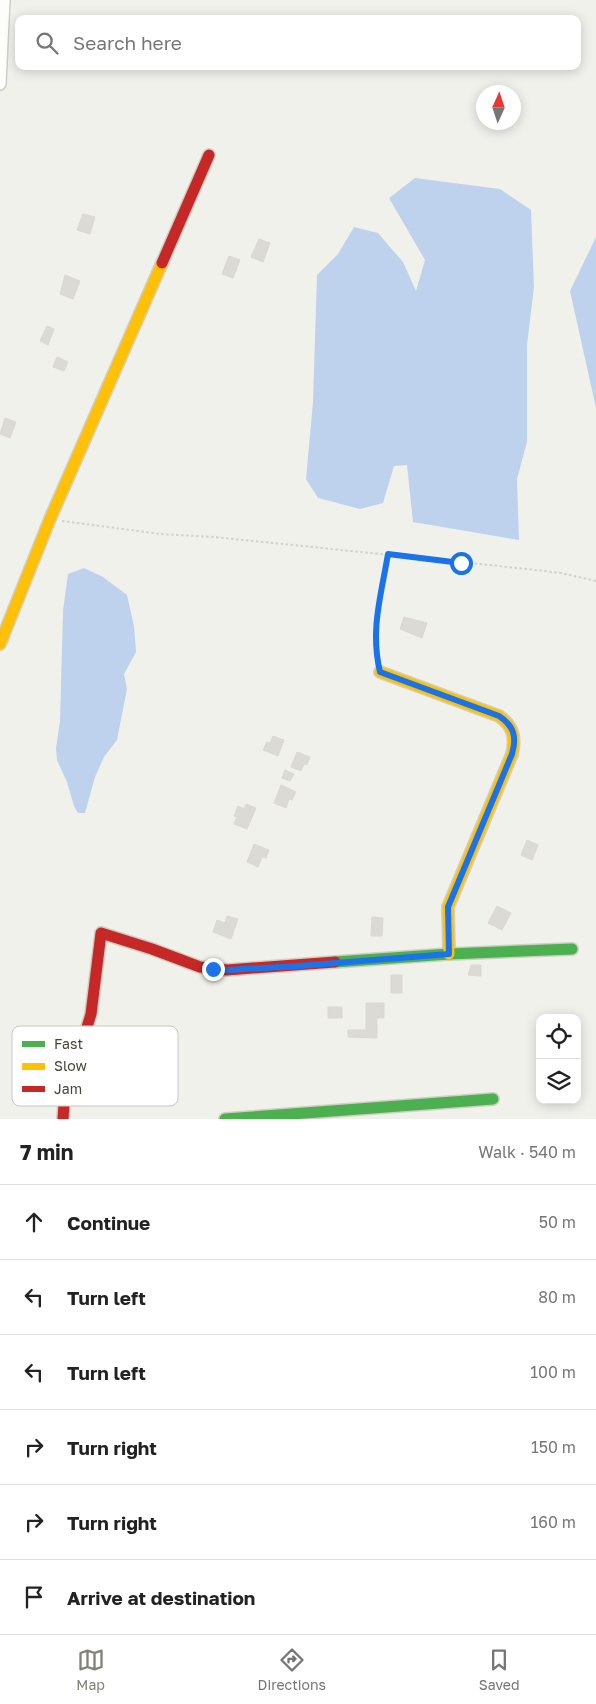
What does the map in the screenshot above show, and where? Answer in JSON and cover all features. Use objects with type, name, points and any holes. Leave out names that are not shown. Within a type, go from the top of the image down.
[{"type":"street","points":[[0,84],[2,7]]},
{"type":"street","points":[[0,644],[50,519],[209,155]]},
{"type":"street","points":[[380,672],[499,716],[507,721],[515,735],[512,754],[448,907],[449,954]]},
{"type":"street","points":[[87,1026],[91,1014],[101,933],[200,967],[227,970],[449,954],[572,949]]},
{"type":"street","points":[[225,1119],[354,1114],[494,1099]]},
{"type":"street","points":[[63,1119],[64,1106]]},
{"type":"path","points":[[50,519],[161,534],[214,537],[544,571],[596,581]]},
{"type":"path","points":[[380,672],[375,654],[374,637],[388,554]]},
{"type":"water","points":[[415,178],[500,189],[531,210],[534,287],[527,345],[527,442],[517,479],[519,540],[413,522],[407,465],[394,466],[383,503],[360,509],[318,498],[306,479],[313,402],[317,275],[338,254],[354,227],[378,233],[403,262],[416,291],[425,260],[389,198]]},
{"type":"water","points":[[596,237],[596,408],[570,291]]},
{"type":"water","points":[[84,568],[103,577],[127,595],[134,626],[136,652],[124,674],[127,689],[117,740],[104,757],[95,777],[85,813],[78,813],[57,760],[56,748],[60,721],[63,611],[68,574]]},
{"type":"building","points":[[83,214],[95,217],[90,234],[77,230]]},
{"type":"building","points":[[259,239],[270,243],[263,262],[251,257]]},
{"type":"building","points":[[229,256],[240,260],[233,278],[222,274]]},
{"type":"building","points":[[65,275],[80,281],[73,299],[60,294]]},
{"type":"building","points":[[47,326],[54,329],[48,345],[40,341]]},
{"type":"building","points":[[57,357],[68,362],[64,371],[53,367]]},
{"type":"building","points":[[5,418],[16,422],[10,438],[0,434]]},
{"type":"building","points":[[404,617],[427,623],[422,638],[400,629]]},
{"type":"building","points":[[273,736],[284,740],[278,756],[263,750],[267,742],[270,743]]},
{"type":"building","points":[[297,752],[310,757],[307,765],[304,764],[301,771],[291,767]]},
{"type":"building","points":[[285,770],[294,774],[290,781],[282,778]]},
{"type":"building","points":[[281,785],[296,792],[292,800],[289,799],[286,808],[274,803]]},
{"type":"building","points":[[246,804],[256,808],[247,829],[234,824],[237,817],[234,816],[238,806],[244,809]]},
{"type":"building","points":[[527,840],[538,845],[532,860],[521,855]]},
{"type":"building","points":[[254,844],[269,850],[266,858],[262,857],[258,867],[247,862]]},
{"type":"building","points":[[497,906],[511,913],[502,930],[488,923]]},
{"type":"building","points":[[227,916],[238,919],[231,939],[213,932],[217,920],[225,923]]},
{"type":"building","points":[[372,917],[383,918],[382,936],[371,936]]},
{"type":"building","points":[[471,965],[481,965],[481,976],[468,975]]},
{"type":"building","points":[[391,975],[402,975],[402,993],[391,993]]},
{"type":"building","points":[[366,1003],[384,1003],[384,1018],[377,1018],[377,1038],[348,1037],[348,1030],[366,1030]]},
{"type":"building","points":[[328,1007],[342,1007],[342,1018],[328,1018]]},
{"type":"traffic: fast","points":[[335,962],[449,954],[572,949]]},
{"type":"traffic: fast","points":[[225,1119],[493,1099]]},
{"type":"traffic: slow","points":[[0,644],[50,519],[162,263]]},
{"type":"traffic: slow","points":[[380,672],[499,716],[512,732],[514,742],[512,754],[448,907],[449,954]]},
{"type":"traffic: jam","points":[[162,263],[209,155]]},
{"type":"traffic: jam","points":[[87,1026],[91,1014],[101,933],[200,967],[227,970],[335,962]]},
{"type":"traffic: jam","points":[[63,1119],[64,1106]]},
{"type":"route","points":[[213,969],[298,966],[449,954],[448,907],[512,754],[515,735],[507,721],[499,716],[380,672],[375,654],[374,637],[388,554],[461,563]]}]
